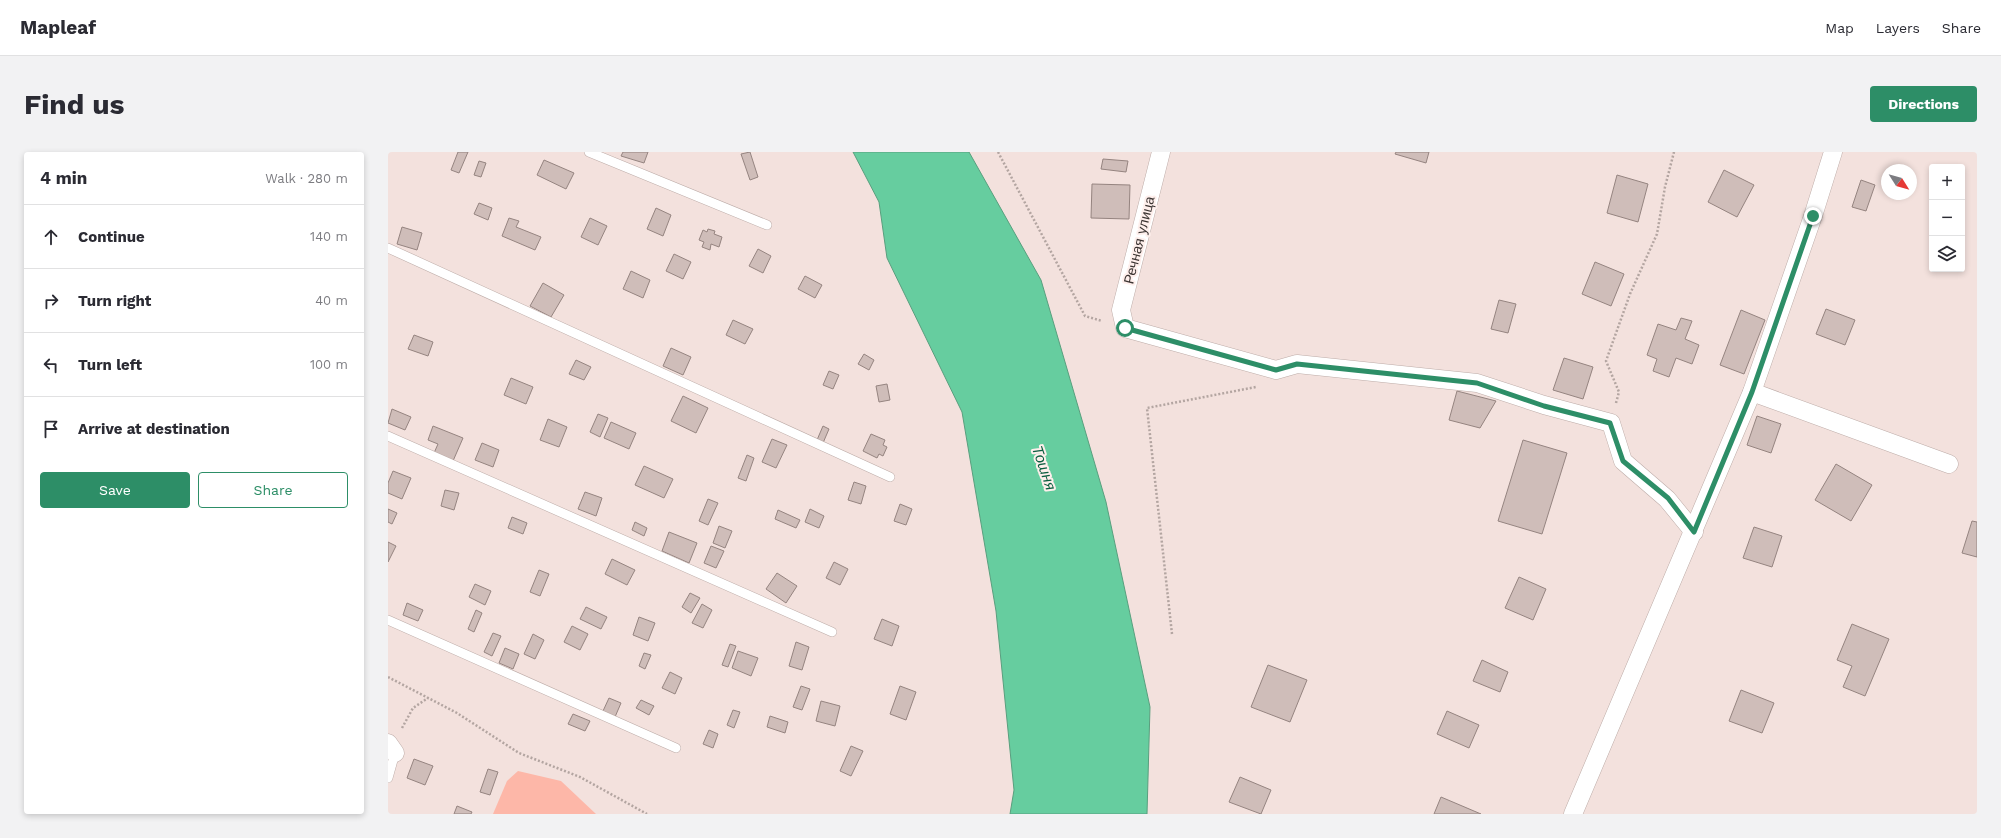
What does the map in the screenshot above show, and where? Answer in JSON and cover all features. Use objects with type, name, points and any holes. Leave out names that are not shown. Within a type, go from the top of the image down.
[{"type":"street","name":"Речная улица","points":[[1125,328],[1121,310],[1161,152]]},
{"type":"street","points":[[1573,814],[1694,532],[1752,392],[1813,216],[1833,152]]},
{"type":"street","points":[[1125,328],[1276,370],[1297,364],[1477,383],[1544,406],[1610,423],[1623,461],[1668,498],[1694,532]]},
{"type":"street","points":[[1752,392],[1949,464]]},
{"type":"lane","points":[[589,152],[767,225]]},
{"type":"lane","points":[[388,248],[890,476]]},
{"type":"lane","points":[[388,436],[832,632]]},
{"type":"lane","points":[[388,620],[676,748]]},
{"type":"lane","points":[[388,778],[392,748]]},
{"type":"path","points":[[998,152],[1085,316],[1125,328]]},
{"type":"path","points":[[1610,423],[1619,392],[1606,361],[1630,294],[1657,234],[1665,187],[1674,152]]},
{"type":"path","points":[[1172,634],[1147,408],[1264,385]]},
{"type":"path","points":[[388,677],[457,713],[519,753],[580,777],[647,814]]},
{"type":"path","points":[[392,748],[413,708],[428,698]]},
{"type":"shaded area","points":[[518,771],[561,781],[596,814],[493,814],[507,781]]},
{"type":"water","name":"Тошня","points":[[853,152],[969,152],[1041,280],[1106,502],[1150,707],[1147,814],[1010,814],[1014,790],[996,611],[962,412],[887,258],[879,202]]},
{"type":"building","points":[[458,152],[468,152],[459,173],[451,170]]},
{"type":"building","points":[[623,152],[648,152],[644,163],[621,156]]},
{"type":"building","points":[[750,152],[758,177],[750,180],[741,154]]},
{"type":"building","points":[[1396,152],[1429,152],[1426,163],[1395,154]]},
{"type":"building","points":[[1103,159],[1128,161],[1126,172],[1101,169]]},
{"type":"building","points":[[544,160],[574,173],[566,189],[537,175]]},
{"type":"building","points":[[479,161],[486,163],[481,177],[474,175]]},
{"type":"building","points":[[1724,170],[1754,185],[1737,217],[1708,202]]},
{"type":"building","points":[[1617,175],[1648,184],[1638,222],[1607,213]]},
{"type":"building","points":[[1861,180],[1875,185],[1866,211],[1852,207]]},
{"type":"building","points":[[1092,184],[1130,185],[1129,219],[1091,218]]},
{"type":"building","points":[[479,203],[492,208],[488,220],[474,214]]},
{"type":"building","points":[[656,208],[671,215],[663,236],[647,229]]},
{"type":"building","points":[[509,218],[519,221],[516,227],[541,237],[535,250],[502,236]]},
{"type":"building","points":[[590,218],[607,226],[598,245],[581,237]]},
{"type":"building","points":[[402,227],[422,233],[417,250],[397,244]]},
{"type":"building","points":[[708,229],[715,231],[714,234],[722,237],[719,247],[711,244],[710,250],[702,247],[704,242],[699,240],[703,230],[707,232]]},
{"type":"building","points":[[758,249],[771,256],[763,273],[749,266]]},
{"type":"building","points":[[674,254],[691,262],[683,279],[666,271]]},
{"type":"building","points":[[1595,262],[1624,274],[1611,306],[1582,294]]},
{"type":"building","points":[[631,271],[650,280],[643,298],[623,289]]},
{"type":"building","points":[[805,276],[822,285],[815,298],[798,289]]},
{"type":"building","points":[[543,283],[564,295],[551,317],[530,306]]},
{"type":"building","points":[[1499,300],[1516,304],[1508,333],[1491,329]]},
{"type":"building","points":[[1826,309],[1855,320],[1845,345],[1816,334]]},
{"type":"building","points":[[1741,310],[1765,320],[1744,374],[1720,365]]},
{"type":"building","points":[[1681,318],[1692,321],[1685,339],[1699,345],[1692,364],[1676,358],[1669,377],[1653,371],[1657,359],[1647,355],[1658,324],[1676,330]]},
{"type":"building","points":[[733,320],[753,329],[745,344],[726,335]]},
{"type":"building","points":[[414,335],[433,342],[428,356],[408,349]]},
{"type":"building","points":[[671,348],[691,357],[683,375],[663,366]]},
{"type":"building","points":[[864,354],[874,360],[869,370],[858,364]]},
{"type":"building","points":[[1564,358],[1593,367],[1583,399],[1553,390]]},
{"type":"building","points":[[576,360],[591,367],[584,380],[569,374]]},
{"type":"building","points":[[829,371],[839,375],[833,389],[823,385]]},
{"type":"building","points":[[511,378],[533,387],[526,404],[504,395]]},
{"type":"building","points":[[887,384],[890,400],[879,402],[876,386]]},
{"type":"building","points":[[1457,391],[1496,401],[1480,428],[1449,420]]},
{"type":"building","points":[[683,396],[708,408],[696,433],[671,421]]},
{"type":"building","points":[[392,409],[411,417],[405,430],[388,423]]},
{"type":"building","points":[[598,414],[608,418],[600,437],[590,432]]},
{"type":"building","points":[[1757,416],[1781,424],[1771,453],[1747,445]]},
{"type":"building","points":[[548,419],[567,427],[559,447],[540,440]]},
{"type":"building","points":[[611,422],[636,433],[629,449],[604,438]]},
{"type":"building","points":[[433,426],[463,438],[453,461],[434,453],[438,444],[428,440]]},
{"type":"building","points":[[823,426],[829,429],[823,443],[817,440]]},
{"type":"building","points":[[871,434],[885,440],[883,445],[887,447],[883,456],[879,454],[877,458],[863,451]]},
{"type":"building","points":[[772,439],[787,445],[776,468],[762,462]]},
{"type":"building","points":[[1523,440],[1567,453],[1542,534],[1498,521]]},
{"type":"building","points":[[482,443],[499,450],[493,467],[475,460]]},
{"type":"building","points":[[747,455],[754,458],[746,481],[738,478]]},
{"type":"building","points":[[1836,464],[1872,485],[1851,521],[1815,500]]},
{"type":"building","points":[[644,466],[673,479],[664,498],[635,485]]},
{"type":"building","points":[[393,471],[411,478],[402,499],[388,493],[388,483]]},
{"type":"building","points":[[854,482],[866,486],[861,504],[848,500]]},
{"type":"building","points":[[445,490],[459,493],[454,510],[441,506]]},
{"type":"building","points":[[585,492],[602,498],[596,516],[578,509]]},
{"type":"building","points":[[708,499],[718,503],[708,525],[699,521]]},
{"type":"building","points":[[900,504],[912,509],[906,525],[894,521]]},
{"type":"building","points":[[388,509],[397,513],[392,524],[388,522]]},
{"type":"building","points":[[810,509],[824,516],[819,528],[805,522]]},
{"type":"building","points":[[778,510],[800,520],[796,528],[775,519]]},
{"type":"building","points":[[512,517],[527,523],[523,534],[508,528]]},
{"type":"building","points":[[1972,521],[1977,522],[1977,557],[1962,553]]},
{"type":"building","points":[[635,522],[647,528],[644,536],[632,530]]},
{"type":"building","points":[[719,526],[732,531],[725,548],[713,543]]},
{"type":"building","points":[[1754,527],[1782,536],[1772,567],[1743,558]]},
{"type":"building","points":[[669,532],[697,543],[689,563],[662,551]]},
{"type":"building","points":[[388,542],[396,546],[388,562]]},
{"type":"building","points":[[711,546],[724,551],[716,568],[704,563]]},
{"type":"building","points":[[612,559],[635,570],[627,585],[605,574]]},
{"type":"building","points":[[834,562],[848,569],[840,585],[826,578]]},
{"type":"building","points":[[539,570],[549,574],[540,596],[530,592]]},
{"type":"building","points":[[777,573],[797,586],[786,603],[766,589]]},
{"type":"building","points":[[1519,577],[1546,589],[1533,620],[1505,608]]},
{"type":"building","points":[[475,584],[491,591],[485,605],[469,597]]},
{"type":"building","points":[[690,593],[700,598],[691,613],[682,607]]},
{"type":"building","points":[[407,603],[423,610],[418,621],[403,615]]},
{"type":"building","points":[[702,604],[712,610],[703,628],[692,623]]},
{"type":"building","points":[[586,607],[607,617],[601,629],[580,619]]},
{"type":"building","points":[[476,610],[482,613],[474,632],[468,629]]},
{"type":"building","points":[[639,617],[655,623],[648,641],[633,635]]},
{"type":"building","points":[[882,619],[899,626],[892,646],[874,639]]},
{"type":"building","points":[[1852,624],[1889,639],[1865,696],[1843,687],[1852,666],[1837,660]]},
{"type":"building","points":[[572,626],[588,634],[580,650],[564,642]]},
{"type":"building","points":[[493,633],[501,636],[492,656],[484,652]]},
{"type":"building","points":[[533,634],[544,640],[535,659],[524,654]]},
{"type":"building","points":[[796,642],[809,647],[802,670],[789,666]]},
{"type":"building","points":[[730,644],[736,646],[728,667],[722,665]]},
{"type":"building","points":[[505,648],[519,654],[513,669],[499,663]]},
{"type":"building","points":[[738,651],[758,658],[751,676],[732,668]]},
{"type":"building","points":[[644,653],[651,655],[645,669],[639,666]]},
{"type":"building","points":[[1482,660],[1508,672],[1500,692],[1473,681]]},
{"type":"building","points":[[1268,665],[1307,680],[1290,722],[1251,707]]},
{"type":"building","points":[[670,672],[682,678],[675,694],[662,688]]},
{"type":"building","points":[[801,686],[810,689],[802,710],[793,707]]},
{"type":"building","points":[[900,686],[916,692],[906,720],[890,714]]},
{"type":"building","points":[[1741,690],[1774,703],[1762,733],[1729,721]]},
{"type":"building","points":[[609,698],[621,703],[615,717],[603,711]]},
{"type":"building","points":[[641,700],[654,706],[649,715],[636,708]]},
{"type":"building","points":[[821,701],[840,706],[835,726],[816,721]]},
{"type":"building","points":[[733,710],[740,712],[734,728],[727,725]]},
{"type":"building","points":[[1447,711],[1479,725],[1469,748],[1437,734]]},
{"type":"building","points":[[573,714],[590,721],[585,731],[568,724]]},
{"type":"building","points":[[770,716],[788,722],[785,733],[767,727]]},
{"type":"building","points":[[709,730],[718,734],[713,748],[703,744]]},
{"type":"building","points":[[851,746],[863,751],[851,776],[840,771]]},
{"type":"building","points":[[414,759],[433,766],[425,785],[407,778]]},
{"type":"building","points":[[488,769],[498,772],[490,795],[480,792]]},
{"type":"building","points":[[1240,777],[1271,790],[1261,814],[1229,802]]},
{"type":"building","points":[[1441,797],[1481,814],[1434,814]]},
{"type":"building","points":[[457,806],[472,812],[471,814],[454,814]]},
{"type":"route","points":[[1125,328],[1276,370],[1297,364],[1477,383],[1544,406],[1610,423],[1623,461],[1668,498],[1694,532],[1752,392],[1813,216]]}]
